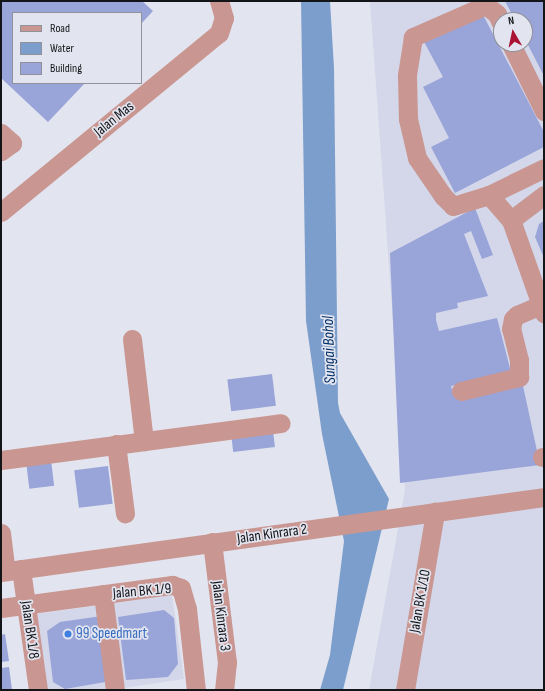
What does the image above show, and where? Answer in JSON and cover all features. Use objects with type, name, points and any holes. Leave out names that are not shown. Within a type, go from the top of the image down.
[{"type":"street","name":"Jalan Mas","points":[[1,212],[219,33],[224,18],[219,1]]},
{"type":"street","points":[[496,1],[502,12]]},
{"type":"street","points":[[495,12],[486,4],[413,37],[407,76],[408,119],[417,158],[439,190],[453,206],[488,195],[544,168]]},
{"type":"street","points":[[516,52],[544,111]]},
{"type":"street","points":[[523,52],[544,90]]},
{"type":"street","points":[[1,133],[12,143],[1,151]]},
{"type":"street","points":[[461,391],[519,376],[519,360],[511,329],[513,319],[517,315],[543,309],[511,220],[488,195]]},
{"type":"street","points":[[511,220],[544,195]]},
{"type":"street","points":[[132,339],[144,441]]},
{"type":"street","points":[[1,460],[281,422]]},
{"type":"street","points":[[116,444],[125,513]]},
{"type":"street","name":"Jalan Kinrara 2","points":[[9,571],[544,497]]},
{"type":"street","name":"Jalan BK 1/10","points":[[405,690],[435,512]]},
{"type":"street","name":"Jalan BK 1/8","points":[[1,533],[9,571],[26,605],[38,690]]},
{"type":"street","name":"Jalan Kinrara 3","points":[[212,542],[227,662],[224,690]]},
{"type":"street","name":"Jalan BK 1/9","points":[[1,608],[172,585],[181,588],[186,604],[196,690]]},
{"type":"street","points":[[103,594],[115,690]]},
{"type":"shaded area","points":[[370,1],[544,1],[544,690],[369,690],[405,490]]},
{"type":"shaded area","points":[[172,595],[184,679],[110,690],[46,690],[36,614]]},
{"type":"water","name":"Sungai Bohol","points":[[301,1],[330,1],[334,68],[338,403],[340,413],[389,499],[343,690],[320,690],[330,655],[344,541],[322,434],[306,321]]},
{"type":"building","points":[[1,1],[142,1],[153,11],[142,23],[142,12],[12,12],[12,84],[84,84],[48,122],[1,78]]},
{"type":"building","points":[[505,1],[544,1],[544,76],[532,52],[533,52],[533,12],[511,12]]},
{"type":"building","points":[[481,11],[493,34],[493,52],[502,52],[544,132],[544,147],[455,193],[431,147],[449,138],[423,87],[443,77],[423,40]]},
{"type":"building","points":[[475,208],[493,255],[482,259],[471,231],[464,234],[488,296],[457,303],[458,308],[436,313],[436,320],[439,331],[497,318],[511,372],[451,386],[454,397],[522,381],[540,465],[400,483],[390,253]]},
{"type":"building","points":[[544,221],[544,258],[535,237],[539,224]]},
{"type":"building","points":[[272,374],[276,406],[231,411],[227,379]]},
{"type":"building","points":[[273,431],[275,447],[233,452],[231,436]]},
{"type":"building","points":[[51,460],[54,486],[29,489],[26,463]]},
{"type":"building","points":[[108,466],[113,504],[79,508],[74,470]]},
{"type":"building","points":[[164,610],[174,618],[178,664],[168,677],[126,680],[118,617]]},
{"type":"building","points":[[102,616],[111,681],[65,689],[53,682],[47,631],[60,622]]},
{"type":"building","points":[[5,634],[9,661],[1,662],[1,635]]},
{"type":"building","points":[[9,667],[12,690],[1,690],[1,668]]},
{"type":"place","name":"99 Speedmart","points":[[68,634]]}]
